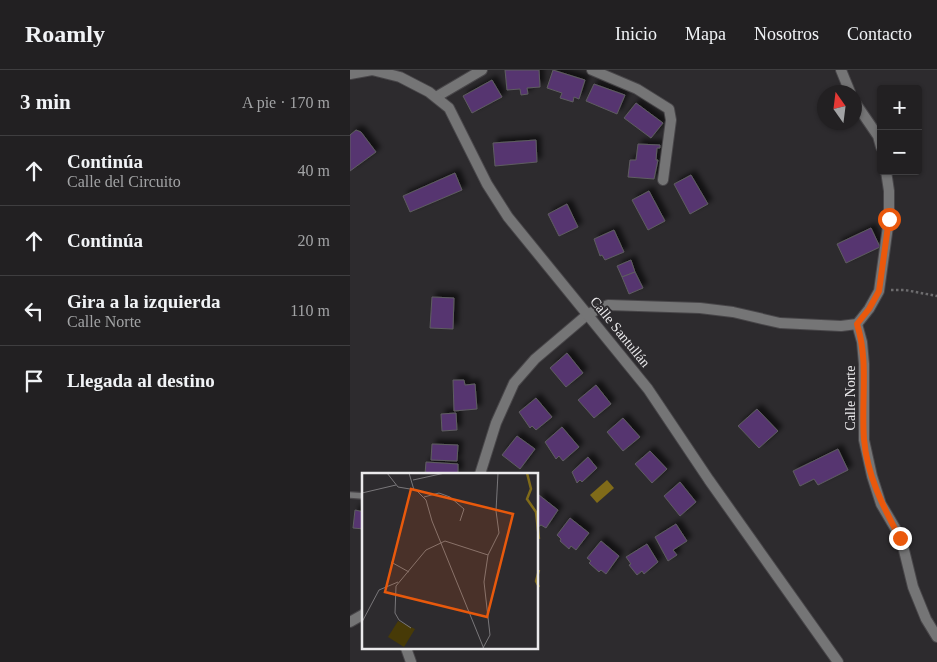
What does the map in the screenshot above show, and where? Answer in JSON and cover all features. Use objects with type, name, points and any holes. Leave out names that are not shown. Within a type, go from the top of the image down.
[{"type":"street","name":"Calle Santullán","points":[[350,74],[372,70],[400,77],[436,97],[449,108],[487,184],[508,217],[648,389],[709,480],[838,662]]},
{"type":"street","points":[[436,97],[482,70]]},
{"type":"street","points":[[592,70],[637,88],[669,110],[671,120],[663,180]]},
{"type":"street","points":[[841,70],[847,85]]},
{"type":"street","points":[[862,113],[877,135]]},
{"type":"street","points":[[480,473],[496,423],[514,383],[535,359],[588,314],[608,305],[634,304],[733,312],[780,323],[841,326],[857,324],[869,309],[879,291],[889,219],[889,191],[887,175]]},
{"type":"street","name":"Calle Norte","points":[[857,324],[862,342],[864,364],[864,440],[872,476],[881,504],[900,538],[920,603],[937,637]]},
{"type":"street","points":[[350,622],[362,615]]},
{"type":"street","points":[[407,650],[411,662]]},
{"type":"path","points":[[879,291],[905,290],[937,296]]},
{"type":"shaded area","points":[[607,480],[614,488],[597,503],[590,495]]},
{"type":"building","points":[[505,70],[539,70],[540,87],[527,88],[528,94],[521,95],[520,89],[507,90]]},
{"type":"building","points":[[553,70],[585,80],[579,99],[574,97],[573,102],[560,98],[562,93],[547,88]]},
{"type":"building","points":[[492,80],[502,97],[472,113],[463,96]]},
{"type":"building","points":[[594,84],[625,95],[617,114],[586,101]]},
{"type":"building","points":[[636,103],[663,123],[651,138],[624,118]]},
{"type":"building","points":[[356,130],[361,132],[376,152],[350,171],[350,135]]},
{"type":"building","points":[[536,140],[537,162],[495,166],[493,143]]},
{"type":"building","points":[[638,144],[660,145],[660,148],[657,148],[656,160],[658,160],[654,179],[628,177],[630,160],[636,160]]},
{"type":"building","points":[[455,173],[462,190],[410,212],[403,196]]},
{"type":"building","points":[[691,175],[708,204],[690,214],[674,184]]},
{"type":"building","points":[[649,191],[665,221],[648,230],[632,200]]},
{"type":"building","points":[[567,204],[578,227],[559,236],[548,214]]},
{"type":"building","points":[[871,228],[880,247],[846,263],[837,244]]},
{"type":"building","points":[[614,230],[624,252],[605,260],[602,255],[600,256],[594,239]]},
{"type":"building","points":[[631,260],[635,272],[622,277],[617,266]]},
{"type":"building","points":[[635,272],[643,288],[629,294],[622,277]]},
{"type":"building","points":[[432,297],[454,298],[453,329],[430,328]]},
{"type":"building","points":[[567,353],[583,373],[566,387],[550,368]]},
{"type":"building","points":[[453,380],[464,380],[465,385],[475,384],[477,409],[454,411]]},
{"type":"building","points":[[596,385],[611,404],[594,418],[578,400]]},
{"type":"building","points":[[536,398],[552,417],[536,430],[532,426],[530,428],[519,412]]},
{"type":"building","points":[[757,409],[778,431],[759,448],[738,426]]},
{"type":"building","points":[[456,413],[457,430],[442,431],[441,414]]},
{"type":"building","points":[[623,418],[640,437],[623,451],[607,432]]},
{"type":"building","points":[[562,427],[579,447],[563,461],[559,456],[556,459],[545,442]]},
{"type":"building","points":[[517,436],[535,449],[520,469],[502,455]]},
{"type":"building","points":[[432,444],[458,445],[457,461],[431,460]]},
{"type":"building","points":[[838,449],[848,470],[818,485],[814,479],[800,486],[793,471]]},
{"type":"building","points":[[650,451],[667,469],[652,483],[635,464]]},
{"type":"building","points":[[588,457],[597,468],[582,482],[580,480],[577,483],[572,472]]},
{"type":"building","points":[[426,462],[458,464],[458,473],[425,473]]},
{"type":"building","points":[[680,482],[696,502],[680,516],[664,496]]},
{"type":"building","points":[[539,495],[558,510],[546,528],[541,525],[539,526]]},
{"type":"building","points":[[355,510],[362,512],[362,529],[353,528]]},
{"type":"building","points":[[570,518],[589,533],[576,550],[571,546],[569,549],[560,541],[561,539],[557,535]]},
{"type":"building","points":[[676,524],[687,541],[673,550],[677,555],[668,561],[655,537]]},
{"type":"building","points":[[601,541],[619,556],[606,574],[601,570],[599,572],[589,563],[591,561],[587,558]]},
{"type":"building","points":[[647,544],[658,562],[644,574],[642,571],[637,575],[629,565],[631,564],[626,557]]},
{"type":"route","points":[[889,219],[879,291],[869,309],[857,324],[862,342],[864,364],[864,440],[872,476],[881,504],[900,538]]}]
